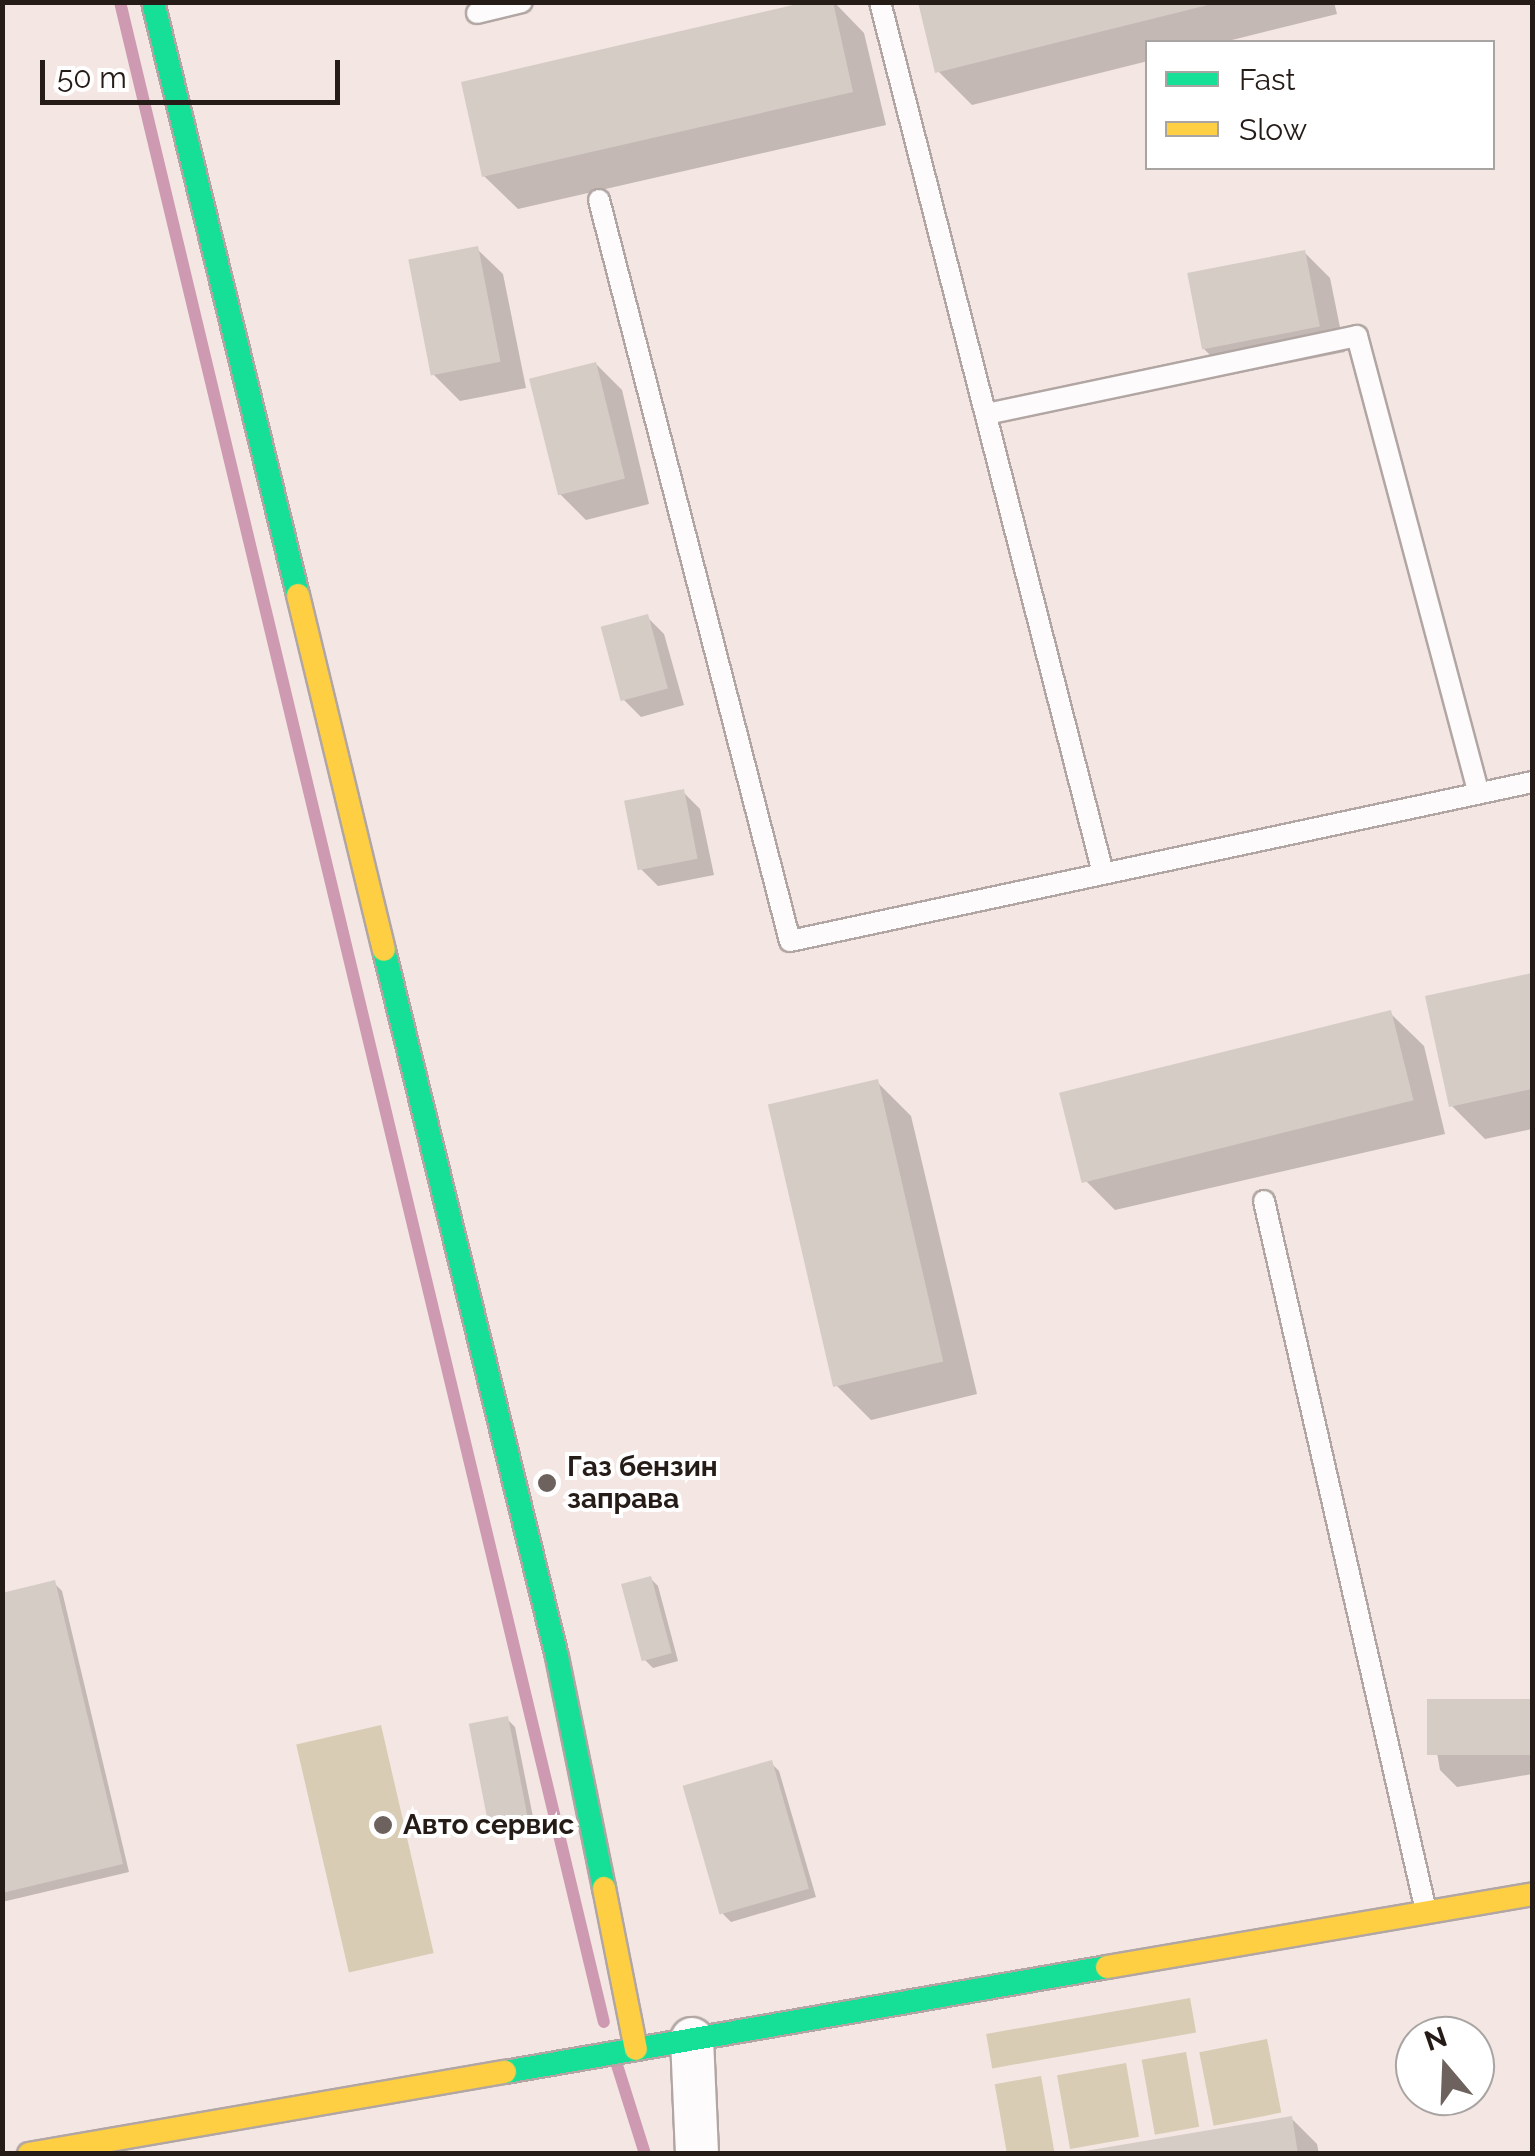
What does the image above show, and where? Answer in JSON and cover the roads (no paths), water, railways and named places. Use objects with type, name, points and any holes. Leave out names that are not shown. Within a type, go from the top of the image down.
[{"type":"street","points":[[152,2],[557,1657],[633,2049]]},
{"type":"street","points":[[29,2154],[1532,1894]]},
{"type":"street","points":[[692,2039],[697,2154]]},
{"type":"lane","points":[[477,14],[522,2]]},
{"type":"lane","points":[[880,2],[1102,873]]},
{"type":"lane","points":[[599,200],[790,941],[1532,782]]},
{"type":"lane","points":[[987,414],[1357,336],[1479,794]]},
{"type":"lane","points":[[1264,1201],[1426,1912]]},
{"type":"waterway","points":[[120,2],[604,2022]]},
{"type":"waterway","points":[[617,2065],[645,2154]]},
{"type":"place","name":"Газ бензин заправа","points":[[547,1483]]},
{"type":"place","name":"Авто сервис","points":[[383,1825]]}]
